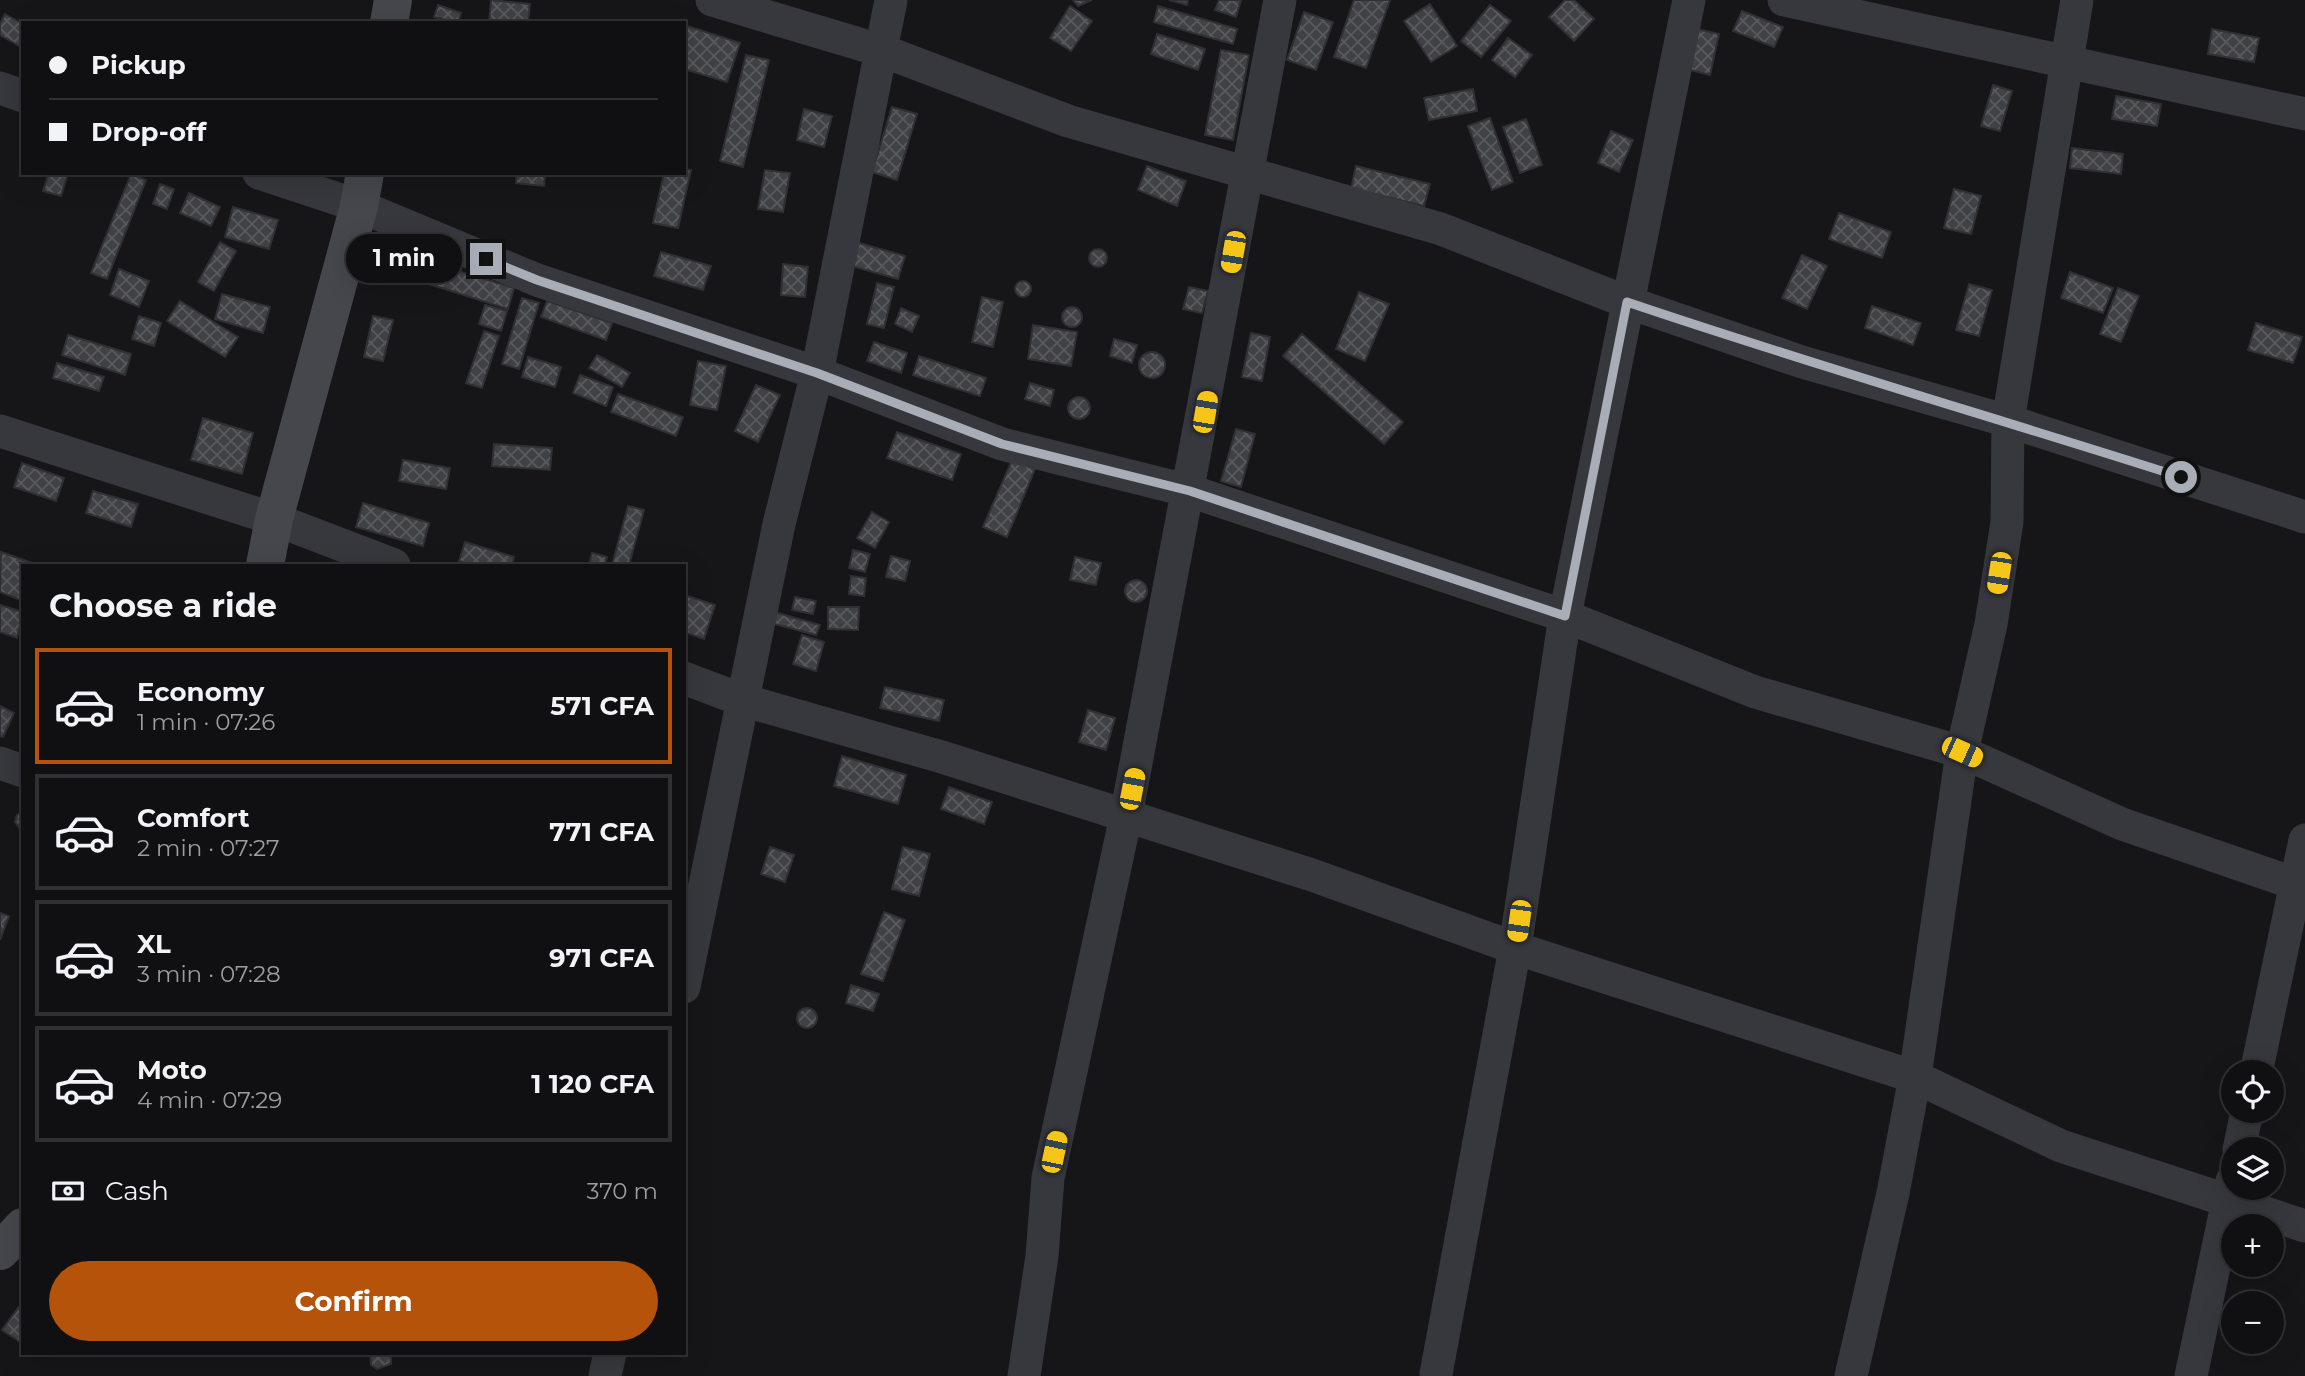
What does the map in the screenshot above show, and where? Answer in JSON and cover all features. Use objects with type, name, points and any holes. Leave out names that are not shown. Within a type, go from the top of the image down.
[{"type":"street","points":[[389,21],[393,0]]},
{"type":"street","points":[[712,0],[883,51],[1068,121],[1441,229],[1627,302],[1802,362],[2008,421],[2305,517]]},
{"type":"street","points":[[686,977],[779,524],[817,373],[891,0]]},
{"type":"street","points":[[1024,1376],[1042,1256],[1048,1178],[1126,816],[1190,491],[1280,0]]},
{"type":"street","points":[[1436,1374],[1515,948],[1565,616],[1689,0]]},
{"type":"street","points":[[1784,0],[2305,114]]},
{"type":"street","points":[[1851,1376],[1915,1077],[1962,752],[1991,624],[2007,522],[2008,421],[2077,0]]},
{"type":"street","points":[[0,88],[21,95]]},
{"type":"street","points":[[271,175],[362,190],[537,280],[817,373],[1002,444],[1190,491],[1565,616],[1755,692],[1962,752],[2122,824],[2300,886]]},
{"type":"street","points":[[265,564],[274,519],[362,190]]},
{"type":"street","points":[[0,431],[274,519],[391,564]]},
{"type":"street","points":[[686,679],[742,700],[942,757],[1312,875],[1515,948],[1915,1077],[2061,1146],[2221,1187]]},
{"type":"street","points":[[0,764],[21,770]]},
{"type":"street","points":[[2259,1060],[2300,886],[2305,840]]},
{"type":"street","points":[[2191,1376],[2229,1200]]},
{"type":"street","points":[[2252,1200],[2305,1226]]},
{"type":"street","points":[[0,1251],[21,1229]]},
{"type":"street","points":[[605,1376],[610,1355]]},
{"type":"building","points":[[491,0],[530,4],[528,21],[489,21]]},
{"type":"building","points":[[1073,0],[1092,0],[1078,6]]},
{"type":"building","points":[[1169,0],[1188,0],[1187,5]]},
{"type":"building","points":[[1219,0],[1241,0],[1236,17],[1215,10]]},
{"type":"building","points":[[1354,0],[1390,0],[1366,68],[1334,57]]},
{"type":"building","points":[[1565,0],[1574,0],[1594,19],[1574,41],[1549,17]]},
{"type":"building","points":[[1430,4],[1457,46],[1431,62],[1404,21]]},
{"type":"building","points":[[438,5],[461,13],[459,21],[434,17]]},
{"type":"building","points":[[1490,5],[1511,21],[1481,57],[1461,41]]},
{"type":"building","points":[[1070,6],[1092,21],[1071,51],[1050,38]]},
{"type":"building","points":[[1158,6],[1237,29],[1233,44],[1154,22]]},
{"type":"building","points":[[1742,11],[1783,27],[1774,47],[1733,31]]},
{"type":"building","points":[[1304,12],[1333,22],[1316,70],[1287,60]]},
{"type":"building","points":[[5,14],[21,23],[21,47],[0,35],[0,24]]},
{"type":"building","points":[[686,26],[740,43],[727,82],[686,70]]},
{"type":"building","points":[[1697,29],[1719,34],[1710,75],[1687,69]]},
{"type":"building","points":[[2212,29],[2259,38],[2254,62],[2208,54]]},
{"type":"building","points":[[1157,34],[1205,49],[1198,70],[1151,54]]},
{"type":"building","points":[[1508,38],[1532,55],[1515,77],[1492,60]]},
{"type":"building","points":[[1221,50],[1249,55],[1233,140],[1205,135]]},
{"type":"building","points":[[746,55],[769,60],[743,167],[720,161]]},
{"type":"building","points":[[1993,85],[2012,91],[2000,131],[1981,126]]},
{"type":"building","points":[[1473,89],[1477,111],[1429,120],[1424,98]]},
{"type":"building","points":[[2116,96],[2161,104],[2157,126],[2112,119]]},
{"type":"building","points":[[892,107],[917,114],[897,180],[872,172]]},
{"type":"building","points":[[804,109],[832,116],[824,147],[797,140]]},
{"type":"building","points":[[1490,118],[1513,182],[1492,190],[1468,126]]},
{"type":"building","points":[[1526,119],[1542,165],[1520,173],[1503,127]]},
{"type":"building","points":[[1611,131],[1633,140],[1619,172],[1598,163]]},
{"type":"building","points":[[2072,148],[2123,154],[2121,174],[2070,168]]},
{"type":"building","points":[[1147,166],[1186,181],[1177,206],[1138,190]]},
{"type":"building","points":[[1356,166],[1430,184],[1424,206],[1351,188]]},
{"type":"building","points":[[686,169],[691,170],[678,228],[653,223],[664,175],[686,175]]},
{"type":"building","points":[[765,170],[790,173],[783,212],[758,209]]},
{"type":"building","points":[[48,175],[67,175],[61,196],[43,191]]},
{"type":"building","points":[[131,175],[146,180],[107,279],[91,273]]},
{"type":"building","points":[[517,175],[545,175],[544,186],[516,183]]},
{"type":"building","points":[[160,184],[174,189],[167,209],[153,204]]},
{"type":"building","points":[[1954,189],[1981,196],[1971,234],[1944,228]]},
{"type":"building","points":[[189,193],[220,207],[211,226],[180,213]]},
{"type":"building","points":[[233,207],[278,220],[269,249],[225,237]]},
{"type":"building","points":[[1839,213],[1891,232],[1882,258],[1829,239]]},
{"type":"building","points":[[220,242],[236,251],[214,291],[198,282]]},
{"type":"building","points":[[859,243],[905,256],[898,279],[852,266]]},
{"type":"building","points":[[1098,249],[1104,252],[1107,258],[1104,264],[1098,267],[1092,264],[1089,258],[1092,252]]},
{"type":"building","points":[[661,252],[711,266],[703,290],[654,276]]},
{"type":"building","points":[[1802,255],[1827,266],[1807,309],[1782,298]]},
{"type":"building","points":[[435,264],[514,288],[508,309],[429,284]]},
{"type":"building","points":[[783,264],[808,267],[805,297],[781,295]]},
{"type":"building","points":[[119,269],[149,281],[139,307],[110,295]]},
{"type":"building","points":[[2070,272],[2113,288],[2103,313],[2061,298]]},
{"type":"building","points":[[1020,281],[1026,281],[1031,289],[1029,295],[1020,297],[1015,292],[1015,286]]},
{"type":"building","points":[[877,283],[894,287],[884,328],[867,324]]},
{"type":"building","points":[[1969,284],[1992,290],[1979,336],[1956,330]]},
{"type":"building","points":[[1189,287],[1208,291],[1202,313],[1183,309]]},
{"type":"building","points":[[2118,288],[2139,296],[2121,342],[2100,334]]},
{"type":"building","points":[[1359,292],[1389,304],[1365,361],[1336,349]]},
{"type":"building","points":[[222,294],[270,307],[263,333],[215,319]]},
{"type":"building","points":[[982,297],[1003,302],[993,347],[972,342]]},
{"type":"building","points":[[522,298],[539,303],[519,369],[502,364]]},
{"type":"building","points":[[180,301],[238,337],[225,357],[167,321]]},
{"type":"building","points":[[547,301],[612,323],[606,340],[541,317]]},
{"type":"building","points":[[485,305],[507,311],[501,331],[479,324]]},
{"type":"building","points":[[1872,306],[1921,323],[1913,345],[1865,328]]},
{"type":"building","points":[[1072,307],[1079,310],[1082,317],[1079,324],[1072,327],[1065,324],[1062,317],[1065,310]]},
{"type":"building","points":[[901,308],[919,316],[912,332],[895,324]]},
{"type":"building","points":[[139,316],[161,323],[154,346],[132,339]]},
{"type":"building","points":[[373,316],[393,320],[383,361],[364,357]]},
{"type":"building","points":[[2256,323],[2302,337],[2293,363],[2248,350]]},
{"type":"building","points":[[1033,325],[1077,332],[1071,366],[1028,359]]},
{"type":"building","points":[[484,331],[499,336],[482,388],[466,383]]},
{"type":"building","points":[[1251,333],[1270,337],[1262,381],[1242,377]]},
{"type":"building","points":[[1302,334],[1403,422],[1384,444],[1283,356]]},
{"type":"building","points":[[68,335],[131,354],[125,375],[62,355]]},
{"type":"building","points":[[1114,339],[1137,345],[1132,363],[1110,356]]},
{"type":"building","points":[[874,342],[907,353],[901,373],[867,361]]},
{"type":"building","points":[[1152,352],[1161,356],[1165,365],[1161,374],[1152,378],[1143,374],[1139,365],[1143,356]]},
{"type":"building","points":[[597,355],[630,373],[622,387],[589,368]]},
{"type":"building","points":[[919,356],[986,378],[980,396],[913,375]]},
{"type":"building","points":[[528,357],[561,367],[555,387],[522,377]]},
{"type":"building","points":[[698,361],[726,366],[717,410],[690,405]]},
{"type":"building","points":[[57,363],[104,377],[99,391],[53,378]]},
{"type":"building","points":[[580,375],[613,387],[606,406],[573,393]]},
{"type":"building","points":[[1030,383],[1054,390],[1050,406],[1025,399]]},
{"type":"building","points":[[756,385],[780,395],[758,442],[735,431]]},
{"type":"building","points":[[618,394],[683,417],[676,436],[611,412]]},
{"type":"building","points":[[1075,397],[1083,397],[1090,404],[1090,412],[1083,419],[1075,419],[1068,412],[1068,404]]},
{"type":"building","points":[[203,418],[253,433],[242,474],[191,460]]},
{"type":"building","points":[[1236,429],[1255,434],[1241,487],[1221,481]]},
{"type":"building","points":[[897,432],[961,454],[952,480],[887,458]]},
{"type":"building","points":[[494,444],[552,448],[550,470],[492,466]]},
{"type":"building","points":[[403,460],[450,468],[446,489],[399,481]]},
{"type":"building","points":[[1012,460],[1035,469],[1007,537],[983,527]]},
{"type":"building","points":[[22,463],[64,478],[56,501],[14,487]]},
{"type":"building","points":[[93,491],[138,504],[131,527],[86,513]]},
{"type":"building","points":[[363,503],[429,523],[423,546],[356,527]]},
{"type":"building","points":[[628,506],[644,510],[629,564],[612,564]]},
{"type":"building","points":[[872,512],[889,522],[875,548],[857,538]]},
{"type":"building","points":[[465,542],[514,557],[512,564],[470,564],[459,561]]},
{"type":"building","points":[[853,550],[870,554],[865,572],[849,568]]},
{"type":"building","points":[[1,552],[35,564],[21,564],[21,600],[0,592]]},
{"type":"building","points":[[592,553],[607,557],[605,564],[589,564]]},
{"type":"building","points":[[891,556],[910,561],[905,581],[886,577]]},
{"type":"building","points":[[1075,557],[1101,563],[1096,585],[1070,580]]},
{"type":"building","points":[[851,576],[866,578],[864,596],[849,594]]},
{"type":"building","points":[[1136,580],[1144,583],[1147,591],[1144,599],[1136,602],[1128,599],[1125,591],[1128,583]]},
{"type":"building","points":[[686,596],[715,605],[704,639],[686,633]]},
{"type":"building","points":[[795,597],[816,601],[813,614],[792,610]]},
{"type":"building","points":[[0,605],[21,611],[17,638],[0,632]]},
{"type":"building","points":[[828,607],[859,607],[858,630],[828,629]]},
{"type":"building","points":[[774,612],[820,625],[816,635],[771,623]]},
{"type":"building","points":[[802,635],[824,642],[816,671],[793,664]]},
{"type":"building","points":[[885,687],[944,700],[939,721],[880,708]]},
{"type":"building","points":[[0,706],[14,713],[3,737],[0,736]]},
{"type":"building","points":[[1088,710],[1115,718],[1106,750],[1079,742]]},
{"type":"building","points":[[842,756],[906,775],[898,804],[834,786]]},
{"type":"building","points":[[949,787],[992,802],[984,824],[941,809]]},
{"type":"building","points":[[21,812],[21,830],[15,822]]},
{"type":"building","points":[[770,847],[794,855],[785,882],[761,874]]},
{"type":"building","points":[[903,847],[930,854],[919,896],[892,889]]},
{"type":"building","points":[[884,912],[905,920],[883,981],[861,974]]},
{"type":"building","points":[[0,913],[9,916],[0,940]]},
{"type":"building","points":[[851,985],[879,994],[873,1011],[846,1003]]},
{"type":"building","points":[[807,1008],[814,1011],[817,1018],[814,1025],[807,1028],[800,1025],[797,1018],[800,1011]]},
{"type":"building","points":[[21,1304],[21,1343],[2,1330]]},
{"type":"building","points":[[370,1355],[391,1355],[391,1364],[377,1369],[371,1365]]},
{"type":"route","points":[[486,259],[537,280],[817,373],[1002,444],[1190,491],[1565,616],[1627,302],[1802,362],[2008,421],[2181,477]]}]
